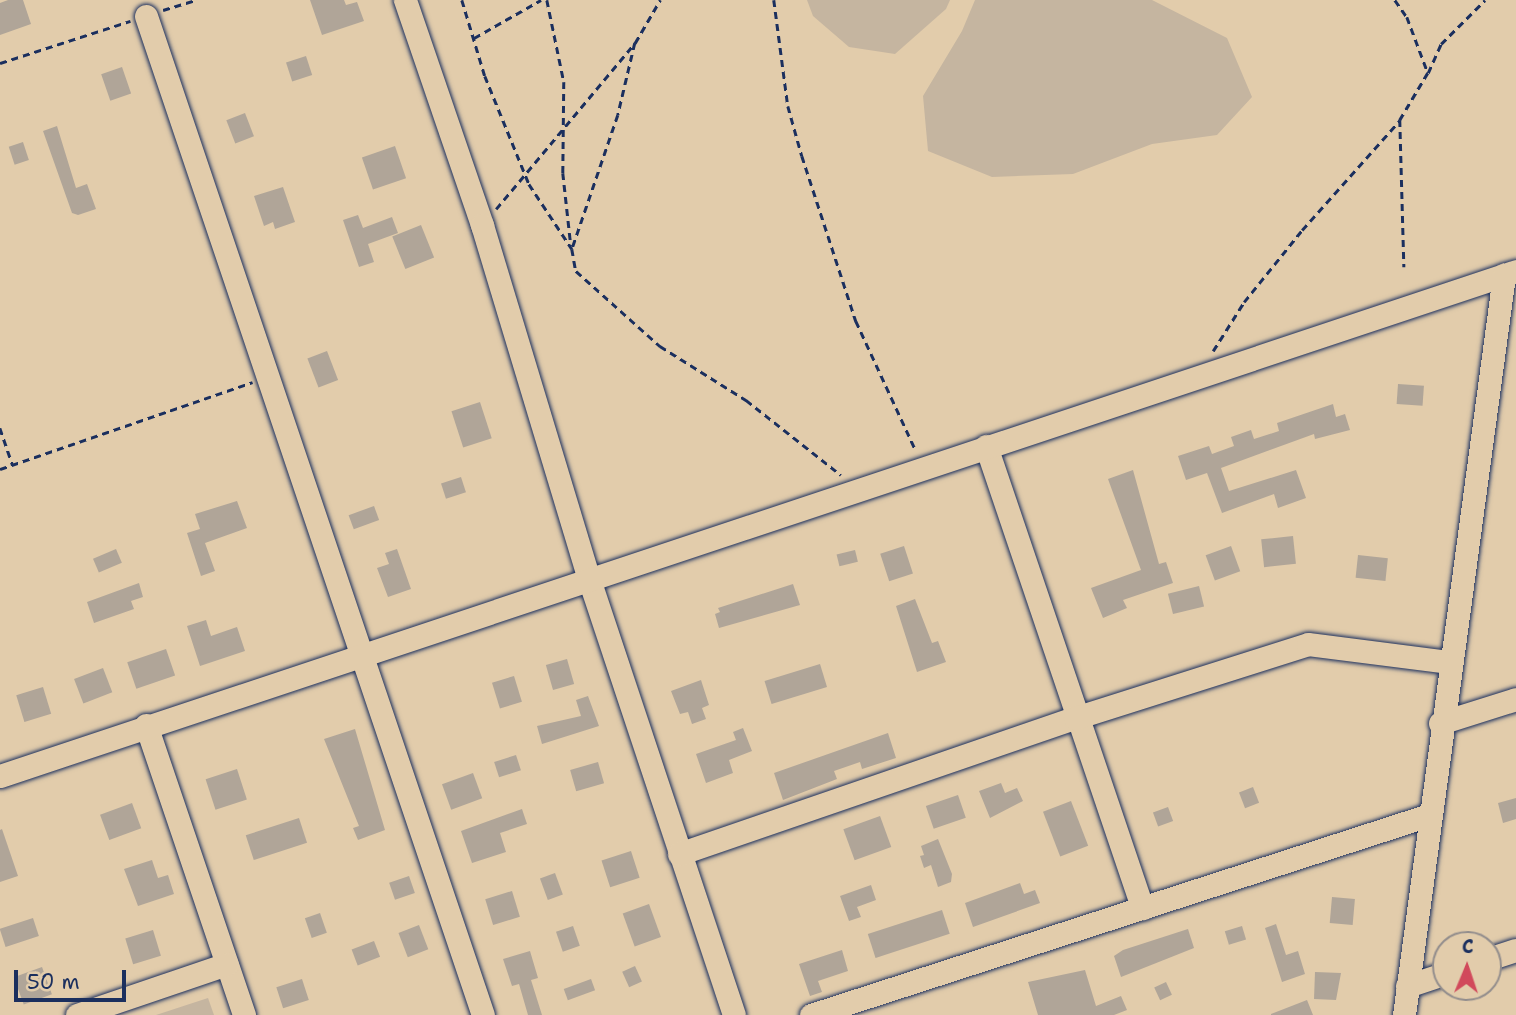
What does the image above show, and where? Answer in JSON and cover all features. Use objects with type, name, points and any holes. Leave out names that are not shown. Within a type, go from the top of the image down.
[{"type":"street","points":[[405,0],[482,225],[589,579],[734,1015]]},
{"type":"street","points":[[146,16],[483,1015]]},
{"type":"street","points":[[0,776],[146,725],[362,656],[1510,273],[1448,662],[1404,1015]]},
{"type":"street","points":[[986,446],[1075,718],[1142,908]]},
{"type":"street","points":[[679,854],[1075,718],[1308,644],[1448,662]]},
{"type":"street","points":[[1440,723],[1516,698]]},
{"type":"street","points":[[146,725],[244,1015]]},
{"type":"street","points":[[811,1015],[1429,815]]},
{"type":"street","points":[[77,1015],[227,964]]},
{"type":"street","points":[[1407,986],[1432,978]]},
{"type":"path","points":[[0,62],[195,0]]},
{"type":"path","points":[[463,0],[474,38],[526,173],[572,248]]},
{"type":"path","points":[[474,38],[541,0]]},
{"type":"path","points":[[547,0],[561,53],[561,131],[576,271],[660,346],[781,425],[855,490]]},
{"type":"path","points":[[482,225],[635,43],[660,0]]},
{"type":"path","points":[[774,0],[788,106],[802,156],[856,321],[924,467]]},
{"type":"path","points":[[1395,0],[1407,17],[1428,73]]},
{"type":"path","points":[[1212,352],[1244,302],[1302,230],[1401,120],[1441,44],[1485,0]]},
{"type":"path","points":[[572,248],[618,115],[635,43]]},
{"type":"path","points":[[1401,120],[1404,267]]},
{"type":"path","points":[[0,469],[268,376]]},
{"type":"path","points":[[0,428],[13,465]]},
{"type":"shaded area","points":[[807,0],[950,0],[946,9],[895,54],[849,47],[813,16]]},
{"type":"shaded area","points":[[975,0],[1152,0],[1227,38],[1252,97],[1217,135],[1152,144],[1073,174],[992,177],[928,151],[923,96],[962,31]]},
{"type":"shaded area","points":[[208,998],[214,1015],[156,1015]]},
{"type":"building","points":[[23,0],[31,24],[0,35],[0,3]]},
{"type":"building","points":[[310,0],[344,0],[346,5],[357,2],[364,21],[322,35]]},
{"type":"building","points":[[306,56],[312,75],[292,82],[286,62]]},
{"type":"building","points":[[122,67],[131,93],[110,101],[101,74]]},
{"type":"building","points":[[245,113],[254,136],[235,144],[226,120]]},
{"type":"building","points":[[57,126],[76,188],[87,184],[96,209],[78,215],[72,213],[43,131]]},
{"type":"building","points":[[23,142],[29,160],[15,165],[9,147]]},
{"type":"building","points":[[395,146],[406,178],[373,190],[362,157]]},
{"type":"building","points":[[283,187],[295,222],[275,229],[273,222],[264,226],[254,196]]},
{"type":"building","points":[[358,215],[363,228],[392,217],[398,233],[368,244],[374,262],[359,267],[343,220]]},
{"type":"building","points":[[421,225],[434,257],[405,269],[392,237]]},
{"type":"building","points":[[327,351],[338,380],[319,387],[307,359]]},
{"type":"building","points":[[1398,384],[1424,386],[1423,406],[1397,404]]},
{"type":"building","points":[[480,402],[492,438],[463,447],[451,411]]},
{"type":"building","points":[[1333,404],[1336,417],[1345,414],[1350,430],[1315,439],[1314,434],[1221,468],[1229,491],[1296,470],[1306,498],[1278,508],[1274,494],[1222,513],[1207,473],[1186,480],[1178,456],[1209,446],[1212,454],[1234,446],[1231,437],[1251,430],[1254,439],[1279,431],[1277,423]]},
{"type":"building","points":[[1133,470],[1159,564],[1166,562],[1173,583],[1123,600],[1127,608],[1103,618],[1091,588],[1141,570],[1108,479]]},
{"type":"building","points":[[461,477],[466,492],[446,499],[441,483]]},
{"type":"building","points":[[237,501],[247,528],[205,543],[215,571],[201,576],[187,533],[200,529],[195,514]]},
{"type":"building","points":[[374,506],[379,520],[354,529],[349,515]]},
{"type":"building","points":[[1293,536],[1296,564],[1264,567],[1261,539]]},
{"type":"building","points":[[904,546],[913,574],[889,581],[880,554]]},
{"type":"building","points":[[1231,546],[1240,571],[1215,581],[1206,555]]},
{"type":"building","points":[[116,549],[122,563],[99,573],[93,559]]},
{"type":"building","points":[[397,549],[411,589],[388,597],[377,568],[389,564],[385,553]]},
{"type":"building","points":[[855,550],[858,562],[839,566],[837,555]]},
{"type":"building","points":[[1358,555],[1388,558],[1385,581],[1356,578]]},
{"type":"building","points":[[139,583],[143,597],[131,601],[134,609],[94,623],[87,602]]},
{"type":"building","points":[[793,584],[800,605],[719,628],[715,614],[720,612],[718,608]]},
{"type":"building","points":[[1199,586],[1204,606],[1173,614],[1168,594]]},
{"type":"building","points":[[915,599],[932,643],[938,641],[946,662],[917,672],[896,606]]},
{"type":"building","points":[[206,620],[211,636],[237,627],[245,651],[200,666],[187,626]]},
{"type":"building","points":[[166,649],[175,675],[136,689],[127,662]]},
{"type":"building","points":[[567,659],[574,684],[553,690],[546,665]]},
{"type":"building","points":[[820,664],[827,687],[772,704],[765,681]]},
{"type":"building","points":[[103,668],[112,692],[83,703],[74,679]]},
{"type":"building","points":[[514,676],[522,702],[500,709],[492,683]]},
{"type":"building","points":[[701,680],[709,705],[702,708],[706,719],[692,724],[688,712],[680,714],[671,691]]},
{"type":"building","points":[[43,687],[51,714],[24,722],[16,695]]},
{"type":"building","points":[[588,696],[599,726],[542,744],[537,726],[581,716],[576,700]]},
{"type":"building","points":[[743,728],[752,751],[729,760],[733,773],[706,783],[696,754],[736,740],[733,732]]},
{"type":"building","points":[[355,729],[385,830],[358,840],[353,828],[359,826],[324,739]]},
{"type":"building","points":[[888,733],[896,758],[862,769],[860,762],[834,771],[837,779],[783,800],[774,773]]},
{"type":"building","points":[[516,755],[521,770],[499,777],[494,762]]},
{"type":"building","points":[[598,762],[604,783],[576,791],[570,770]]},
{"type":"building","points":[[237,769],[247,799],[216,810],[206,779]]},
{"type":"building","points":[[473,773],[482,798],[451,810],[442,784]]},
{"type":"building","points":[[1001,783],[1005,793],[1017,788],[1023,801],[990,818],[979,791]]},
{"type":"building","points":[[1253,787],[1259,803],[1245,808],[1239,792]]},
{"type":"building","points":[[958,795],[966,818],[934,829],[926,806]]},
{"type":"building","points":[[1516,798],[1516,819],[1503,823],[1498,803]]},
{"type":"building","points":[[1071,801],[1088,846],[1060,857],[1043,812]]},
{"type":"building","points":[[132,803],[141,828],[109,840],[100,815]]},
{"type":"building","points":[[1168,807],[1173,821],[1158,827],[1153,812]]},
{"type":"building","points":[[522,809],[527,824],[500,833],[506,852],[472,863],[461,831]]},
{"type":"building","points":[[880,816],[891,847],[855,860],[843,829]]},
{"type":"building","points":[[299,818],[307,843],[254,860],[246,835]]},
{"type":"building","points":[[2,829],[18,876],[0,882],[0,830]]},
{"type":"building","points":[[938,839],[952,874],[951,882],[938,887],[931,865],[924,868],[920,856],[924,855],[921,846]]},
{"type":"building","points":[[631,851],[640,878],[610,887],[602,861]]},
{"type":"building","points":[[152,860],[158,878],[168,875],[174,894],[138,906],[124,869]]},
{"type":"building","points":[[555,873],[563,895],[548,900],[540,878]]},
{"type":"building","points":[[409,876],[415,893],[395,900],[389,883]]},
{"type":"building","points":[[1020,883],[1024,894],[1035,890],[1040,903],[973,927],[965,903]]},
{"type":"building","points":[[871,885],[876,900],[857,907],[861,917],[849,921],[840,896]]},
{"type":"building","points":[[512,891],[520,917],[493,925],[485,899]]},
{"type":"building","points":[[1332,897],[1355,899],[1353,925],[1330,923]]},
{"type":"building","points":[[649,904],[661,937],[635,946],[623,914]]},
{"type":"building","points":[[942,910],[950,934],[876,958],[868,934]]},
{"type":"building","points":[[320,913],[327,933],[312,938],[305,918]]},
{"type":"building","points":[[33,918],[39,936],[6,947],[0,929]]},
{"type":"building","points":[[1276,924],[1286,955],[1298,951],[1305,974],[1282,982],[1265,928]]},
{"type":"building","points":[[419,925],[428,949],[408,957],[398,933]]},
{"type":"building","points":[[573,926],[580,946],[563,952],[556,932]]},
{"type":"building","points":[[1242,926],[1246,939],[1229,945],[1225,931]]},
{"type":"building","points":[[1188,929],[1194,948],[1121,977],[1114,956],[1123,950]]},
{"type":"building","points":[[153,930],[161,956],[133,964],[125,938]]},
{"type":"building","points":[[374,941],[380,957],[358,965],[352,950]]},
{"type":"building","points":[[842,950],[848,971],[818,981],[822,992],[810,996],[799,964]]},
{"type":"building","points":[[530,951],[538,978],[531,980],[542,1015],[528,1015],[519,984],[512,986],[503,959]]},
{"type":"building","points":[[635,966],[642,982],[629,987],[622,972]]},
{"type":"building","points":[[42,967],[52,994],[24,1005],[14,977]]},
{"type":"building","points":[[1085,970],[1096,1006],[1121,996],[1127,1010],[1114,1015],[1038,1015],[1028,982]]},
{"type":"building","points":[[1315,972],[1341,973],[1336,1000],[1314,999]]},
{"type":"building","points":[[302,979],[309,1000],[283,1008],[276,987]]},
{"type":"building","points":[[591,979],[595,990],[568,1000],[564,989]]},
{"type":"building","points":[[1166,982],[1172,995],[1160,1000],[1154,987]]},
{"type":"building","points":[[1307,1000],[1313,1015],[1271,1015],[1271,1014]]}]
